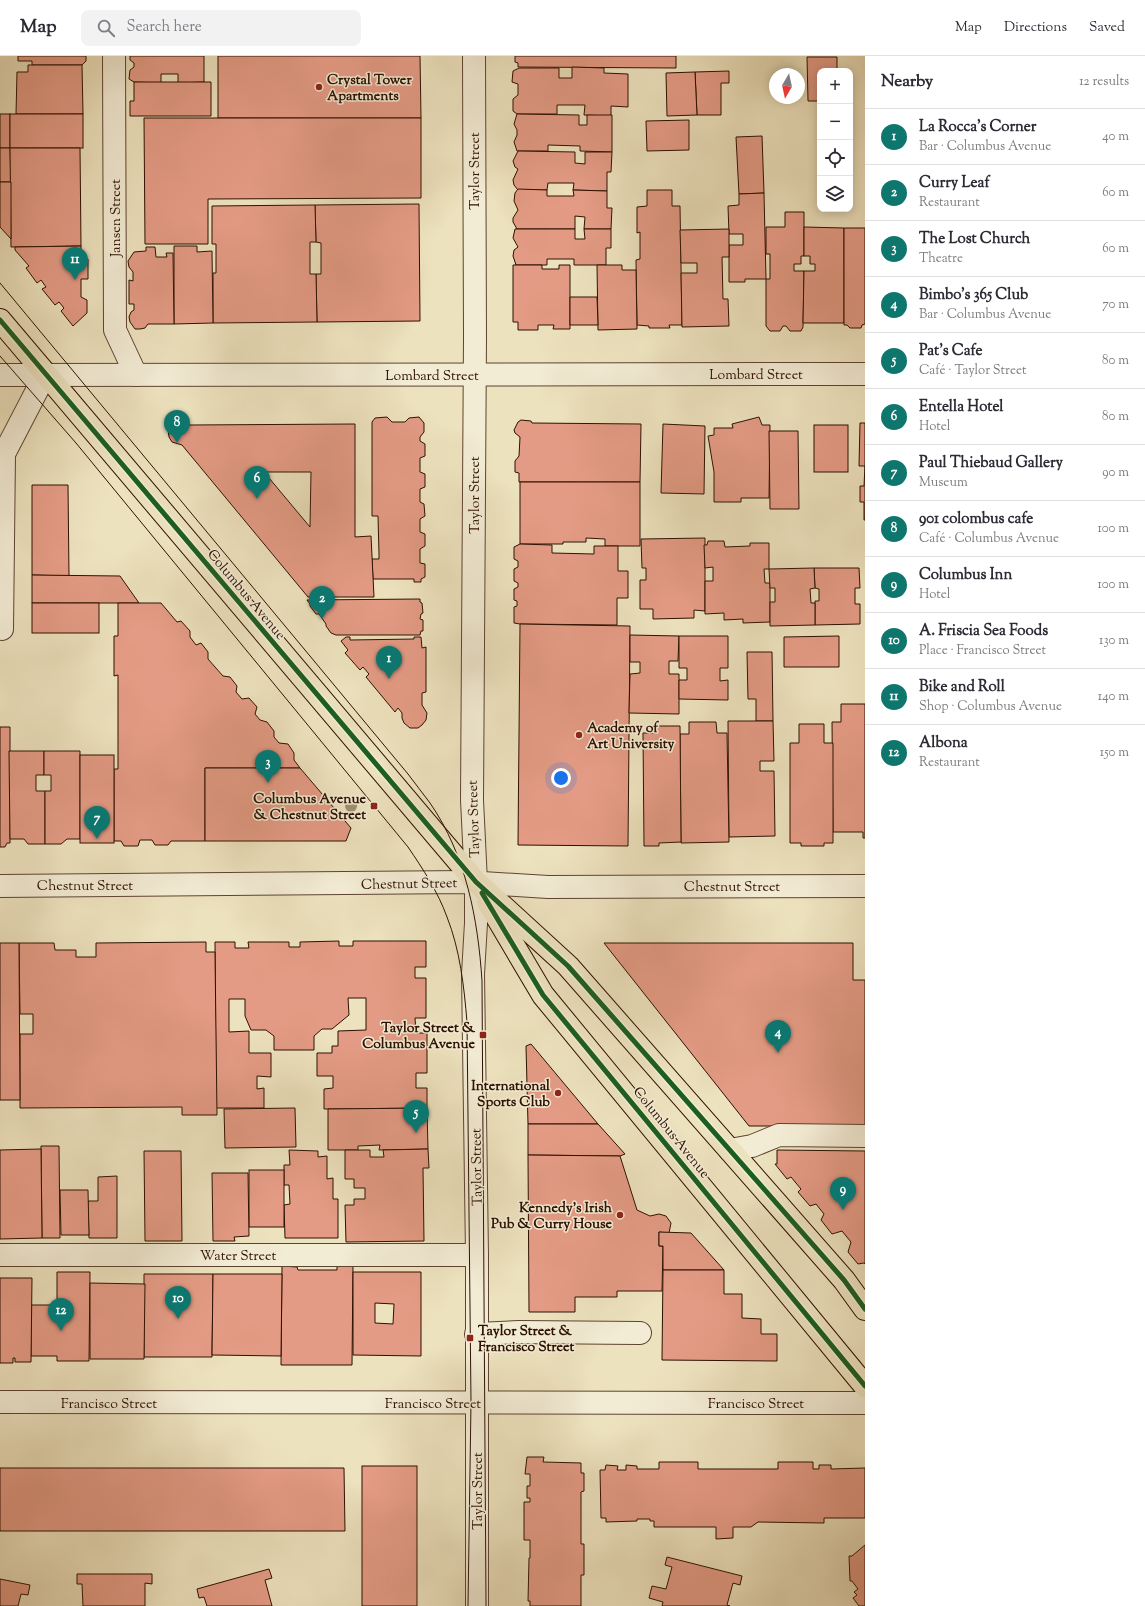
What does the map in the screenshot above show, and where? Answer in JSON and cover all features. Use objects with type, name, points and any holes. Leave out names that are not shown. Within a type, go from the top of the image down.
[{"type":"main road","name":"Columbus Avenue","points":[[0,320],[45,375],[476,882],[568,966],[844,1280],[865,1309]]},
{"type":"main road","name":"Columbus Avenue","points":[[476,882],[543,995],[865,1386]]},
{"type":"street","name":"Jansen Street","points":[[114,56],[115,330],[136,375]]},
{"type":"street","name":"Taylor Street","points":[[474,56],[475,375],[472,800],[476,882],[473,974],[478,1606]]},
{"type":"street","name":"Lombard Street","points":[[0,375],[865,374]]},
{"type":"street","points":[[2,629],[4,454],[45,375]]},
{"type":"street","name":"Chestnut Street","points":[[0,886],[476,882],[548,887],[865,886]]},
{"type":"street","points":[[730,1150],[752,1146],[779,1135],[865,1136]]},
{"type":"street","name":"Water Street","points":[[0,1255],[476,1254]]},
{"type":"street","points":[[476,1334],[519,1332],[640,1333]]},
{"type":"street","name":"Francisco Street","points":[[0,1402],[865,1403]]},
{"type":"building","points":[[18,56],[86,56],[86,61],[82,65],[32,65],[32,61],[18,61]]},
{"type":"building","points":[[130,56],[204,56],[204,82],[178,83],[178,74],[161,74],[161,83],[134,82],[129,79],[130,70],[134,67],[134,63],[130,60]]},
{"type":"building","name":"Crystal Tower Apartments","points":[[218,56],[420,56],[421,118],[218,118]]},
{"type":"building","points":[[515,56],[676,56],[676,68],[518,67],[518,63],[515,62]]},
{"type":"building","points":[[807,57],[837,57],[837,68],[817,68],[817,101],[808,101]]},
{"type":"building","points":[[28,65],[82,65],[83,114],[16,114],[17,72],[28,72]]},
{"type":"building","points":[[572,67],[604,68],[604,73],[628,74],[628,107],[611,106],[611,116],[584,115],[585,105],[557,105],[557,114],[517,114],[513,111],[513,99],[518,95],[518,84],[512,82],[513,71],[519,68],[559,68],[559,78],[572,78]]},
{"type":"building","points":[[729,71],[729,83],[721,83],[721,115],[697,115],[695,72]]},
{"type":"building","points":[[695,72],[697,115],[667,116],[666,73]]},
{"type":"building","points":[[134,82],[211,82],[211,116],[130,116],[130,101],[134,101]]},
{"type":"building","points":[[0,114],[10,114],[10,148],[0,148]]},
{"type":"building","points":[[10,114],[83,114],[83,148],[10,148]]},
{"type":"building","points":[[517,114],[579,115],[579,125],[587,125],[587,115],[612,115],[612,152],[580,151],[580,146],[548,145],[548,151],[517,151],[514,142],[517,135],[517,130],[514,124]]},
{"type":"building","points":[[144,118],[421,118],[421,198],[208,199],[208,244],[145,244]]},
{"type":"building","points":[[689,120],[689,150],[647,151],[646,121]]},
{"type":"building","points":[[762,136],[764,193],[739,194],[736,137]]},
{"type":"building","points":[[0,148],[10,148],[11,182],[0,182]]},
{"type":"building","points":[[10,148],[80,148],[81,246],[11,247]]},
{"type":"building","points":[[518,151],[575,152],[575,163],[585,164],[585,152],[612,152],[611,172],[607,172],[607,191],[573,190],[574,183],[548,183],[547,190],[518,190],[514,185],[513,180],[518,169],[515,167],[513,161]]},
{"type":"building","points":[[0,182],[11,182],[11,239],[0,227]]},
{"type":"building","points":[[518,189],[547,190],[547,196],[574,196],[573,190],[607,191],[607,208],[612,208],[611,229],[584,229],[585,217],[575,216],[575,229],[517,229],[513,222],[513,218],[518,210],[514,201],[515,193]]},
{"type":"building","points":[[647,190],[672,190],[672,206],[680,206],[682,325],[669,325],[670,328],[649,328],[649,326],[637,325],[636,260],[640,259],[640,232],[637,233],[637,207],[647,206]]},
{"type":"building","points":[[764,193],[766,279],[745,279],[745,282],[729,282],[729,245],[743,245],[743,234],[729,234],[728,206],[739,205],[739,194]]},
{"type":"building","points":[[419,204],[420,321],[317,322],[316,274],[321,274],[321,243],[316,242],[315,205]]},
{"type":"building","points":[[315,205],[316,242],[310,242],[310,274],[316,274],[317,322],[213,323],[213,273],[216,273],[216,244],[212,244],[212,206]]},
{"type":"building","points":[[785,212],[804,212],[804,256],[801,256],[801,264],[794,264],[794,271],[804,271],[803,327],[801,331],[790,331],[786,326],[783,326],[780,331],[770,331],[766,326],[766,279],[770,279],[770,254],[766,254],[766,227],[785,227]]},
{"type":"building","points":[[804,227],[844,228],[844,323],[803,323],[804,271],[815,271],[815,264],[810,264],[810,256],[804,256]]},
{"type":"building","points":[[844,228],[865,228],[865,324],[862,325],[861,328],[850,328],[847,325],[844,325]]},
{"type":"building","points":[[515,229],[575,229],[575,239],[585,239],[584,229],[611,229],[611,248],[606,248],[606,265],[574,265],[574,259],[547,259],[547,265],[516,265],[513,256],[514,250],[518,247],[513,238]]},
{"type":"building","points":[[729,229],[729,257],[722,257],[723,299],[728,299],[729,326],[682,327],[681,273],[697,273],[697,263],[681,263],[680,230]]},
{"type":"building","points":[[81,246],[81,259],[88,259],[88,279],[81,279],[81,297],[87,300],[87,313],[73,326],[61,311],[64,308],[59,302],[55,305],[42,289],[46,287],[41,280],[37,283],[26,268],[29,266],[15,250],[15,247]]},
{"type":"building","points":[[174,246],[197,246],[197,252],[212,251],[213,323],[174,324]]},
{"type":"building","points":[[146,247],[155,247],[156,257],[167,257],[166,253],[173,253],[174,324],[148,324],[145,328],[135,329],[130,322],[129,317],[131,312],[134,310],[134,304],[129,304],[129,280],[133,281],[133,272],[129,267],[128,261],[134,252],[146,251]]},
{"type":"building","points":[[513,265],[542,265],[542,269],[559,269],[559,265],[570,265],[570,329],[553,329],[554,325],[538,325],[538,330],[518,330],[518,322],[513,322]]},
{"type":"building","points":[[597,265],[622,265],[622,270],[636,270],[637,329],[598,330]]},
{"type":"building","points":[[570,297],[597,297],[598,325],[570,325]]},
{"type":"building","points":[[387,417],[392,422],[405,422],[409,418],[419,417],[424,423],[424,432],[420,437],[420,441],[425,444],[425,456],[420,458],[420,472],[425,474],[425,487],[420,489],[420,502],[424,504],[425,516],[420,519],[420,532],[425,534],[425,546],[420,549],[420,563],[425,564],[425,577],[421,579],[421,582],[414,582],[414,579],[373,579],[372,559],[379,559],[379,554],[378,516],[372,516],[372,422],[375,418]]},
{"type":"building","points":[[759,417],[762,425],[770,425],[769,498],[741,498],[741,502],[714,502],[714,472],[708,436],[714,435],[714,428],[733,428],[732,424]]},
{"type":"building","points":[[182,420],[190,425],[355,424],[355,537],[371,536],[374,597],[308,597],[182,445],[172,442],[169,437],[168,430],[176,421]],"holes":[[[264,472],[311,472],[310,527]]]},
{"type":"building","points":[[521,420],[531,421],[532,423],[641,424],[640,482],[519,482],[519,473],[515,472],[515,461],[519,456],[520,437],[514,430],[518,422]]},
{"type":"building","points":[[860,423],[865,423],[865,466],[859,466]]},
{"type":"building","points":[[663,424],[705,426],[704,494],[661,493]]},
{"type":"building","points":[[814,425],[848,425],[848,472],[814,472]]},
{"type":"building","points":[[769,431],[798,431],[799,509],[770,509]]},
{"type":"building","points":[[865,466],[864,520],[864,502],[860,502],[860,486],[864,486]]},
{"type":"building","points":[[520,482],[640,482],[640,546],[605,546],[605,539],[586,538],[586,542],[563,542],[563,544],[520,544]]},
{"type":"building","points":[[32,485],[68,485],[69,576],[32,575]]},
{"type":"building","points":[[705,538],[705,611],[694,610],[694,618],[653,619],[653,609],[640,609],[640,580],[646,580],[646,568],[642,568],[641,539]]},
{"type":"building","points":[[708,541],[724,541],[725,547],[750,546],[750,543],[769,543],[769,569],[764,569],[765,583],[770,583],[770,622],[743,623],[743,619],[724,620],[724,613],[705,614],[705,581],[713,581],[713,567],[705,568],[704,545],[707,545]]},
{"type":"building","points":[[520,544],[552,545],[552,553],[594,554],[594,546],[618,546],[618,571],[628,571],[628,598],[617,598],[617,625],[514,623],[514,607],[517,606],[517,601],[514,600],[514,589],[518,587],[518,583],[514,581],[514,569],[518,567],[518,561],[514,559],[514,547]]},
{"type":"building","points":[[814,568],[859,568],[860,588],[855,588],[855,604],[860,604],[860,624],[815,625],[815,601],[819,601],[819,589],[815,588]]},
{"type":"building","points":[[814,568],[815,588],[810,589],[811,603],[815,603],[815,625],[770,626],[770,602],[775,602],[775,588],[770,588],[769,569]]},
{"type":"building","points":[[32,575],[120,576],[139,603],[32,603]]},
{"type":"building","points":[[420,599],[423,613],[421,614],[420,619],[423,620],[423,631],[421,631],[420,635],[336,635],[331,633],[319,614],[316,614],[307,600]]},
{"type":"building","points":[[32,603],[99,603],[99,633],[32,633]]},
{"type":"building","points":[[118,603],[161,603],[177,622],[181,621],[190,631],[190,637],[196,645],[201,643],[208,652],[208,659],[223,676],[230,677],[237,686],[236,692],[242,699],[249,698],[257,707],[255,714],[260,720],[267,722],[274,731],[274,737],[279,743],[288,744],[294,753],[294,760],[300,768],[205,768],[205,841],[171,841],[168,845],[155,845],[152,840],[140,840],[138,846],[124,846],[121,841],[114,841],[114,769],[118,769],[118,675],[114,676],[114,636],[118,636]]},
{"type":"building","name":"Academy of Art University","points":[[520,624],[630,626],[628,846],[518,845]]},
{"type":"building","points":[[630,635],[679,636],[678,661],[669,661],[669,674],[679,674],[679,714],[629,713],[630,674],[640,673],[640,662],[630,662]]},
{"type":"building","points":[[679,636],[728,636],[728,668],[720,668],[720,681],[728,680],[728,700],[679,699],[679,680],[687,680],[687,668],[679,668]]},
{"type":"building","points":[[839,636],[839,667],[784,667],[784,637]]},
{"type":"building","points":[[346,637],[350,637],[350,640],[414,639],[414,637],[421,637],[422,648],[426,647],[426,692],[422,693],[422,705],[427,713],[426,720],[422,725],[418,728],[410,728],[404,723],[402,713],[398,708],[395,712],[366,677],[369,674],[363,667],[360,670],[345,653],[348,650],[341,641]]},
{"type":"building","points":[[747,652],[772,652],[773,721],[756,721],[756,699],[748,699]]},
{"type":"building","points":[[841,704],[865,704],[865,838],[863,838],[863,832],[833,832],[832,722],[841,722]]},
{"type":"building","points":[[728,721],[773,721],[774,761],[760,761],[760,771],[774,771],[775,836],[729,837]]},
{"type":"building","points":[[689,722],[716,722],[717,733],[727,733],[729,842],[681,843],[680,734],[689,734]]},
{"type":"building","points":[[799,724],[824,724],[824,743],[833,743],[833,843],[824,843],[824,846],[801,846],[801,843],[790,843],[790,743],[799,743]]},
{"type":"building","points":[[655,726],[680,726],[681,842],[659,843],[659,846],[644,846],[643,733],[656,733]]},
{"type":"building","points":[[0,727],[10,727],[10,843],[7,843],[5,847],[0,847]]},
{"type":"building","points":[[9,751],[44,751],[44,775],[36,775],[36,791],[45,791],[45,844],[28,844],[24,839],[10,839]]},
{"type":"building","points":[[44,751],[80,751],[80,839],[67,839],[61,844],[45,844],[45,791],[51,791],[51,775],[44,775]]},
{"type":"building","points":[[80,755],[114,755],[114,843],[80,843]]},
{"type":"building","points":[[205,768],[300,768],[351,828],[346,841],[205,841]]},
{"type":"building","points":[[339,941],[339,946],[353,946],[353,941],[426,941],[426,967],[415,967],[415,978],[426,978],[426,1018],[415,1018],[416,1033],[427,1033],[427,1073],[416,1073],[416,1088],[427,1088],[427,1108],[324,1109],[324,1089],[333,1088],[333,1076],[317,1076],[317,1053],[332,1053],[332,1046],[338,1046],[338,1031],[366,1030],[366,998],[348,998],[349,1015],[332,1029],[322,1029],[314,1036],[314,1050],[274,1050],[274,1036],[266,1030],[251,1030],[245,1016],[245,999],[229,999],[229,1032],[249,1031],[249,1053],[271,1053],[271,1077],[257,1076],[257,1089],[264,1088],[264,1108],[216,1108],[215,942],[235,942],[235,948],[249,948],[248,942],[289,942],[289,947],[300,947],[300,942]]},
{"type":"building","points":[[206,942],[206,952],[215,952],[217,1115],[182,1115],[182,1107],[20,1108],[20,1034],[33,1034],[33,1014],[20,1014],[19,943],[54,943],[55,950],[76,950],[76,957],[96,957],[96,943]]},
{"type":"building","points":[[0,943],[19,943],[20,1100],[0,1100]]},
{"type":"building","points":[[604,943],[853,943],[853,980],[865,980],[865,1126],[749,1126]]},
{"type":"building","points":[[531,1044],[598,1124],[528,1124],[526,1046]]},
{"type":"building","points":[[295,1108],[296,1147],[225,1148],[224,1109]]},
{"type":"building","points":[[427,1108],[428,1149],[379,1150],[380,1145],[358,1146],[358,1150],[328,1150],[328,1109]]},
{"type":"building","points":[[528,1124],[598,1124],[625,1154],[620,1156],[528,1155]]},
{"type":"building","points":[[41,1146],[59,1146],[60,1238],[42,1238]]},
{"type":"building","points":[[41,1149],[42,1238],[0,1239],[0,1150]]},
{"type":"building","points":[[428,1149],[429,1168],[423,1168],[424,1241],[346,1242],[345,1205],[354,1205],[354,1199],[365,1199],[365,1188],[354,1188],[354,1179],[345,1179],[345,1150],[370,1150],[370,1157],[384,1157],[383,1150]]},
{"type":"building","points":[[289,1150],[318,1151],[318,1157],[327,1156],[327,1179],[333,1178],[333,1199],[338,1199],[338,1238],[285,1238],[284,1205],[290,1204],[289,1185],[284,1185],[284,1165],[290,1165]]},
{"type":"building","points":[[777,1150],[865,1151],[865,1264],[858,1264],[848,1252],[851,1242],[842,1231],[832,1234],[821,1220],[824,1214],[816,1204],[810,1206],[798,1192],[801,1189],[791,1177],[787,1179],[775,1164],[777,1164]]},
{"type":"building","points":[[144,1151],[181,1151],[182,1241],[145,1241]]},
{"type":"building","points":[[528,1155],[620,1156],[637,1210],[650,1216],[659,1214],[666,1216],[671,1223],[669,1233],[659,1232],[659,1246],[663,1246],[662,1291],[617,1291],[617,1297],[575,1297],[575,1312],[529,1312]]},
{"type":"building","points":[[249,1170],[284,1170],[284,1227],[249,1227]]},
{"type":"building","points":[[212,1173],[248,1173],[249,1236],[234,1237],[235,1241],[213,1241]]},
{"type":"building","points":[[117,1176],[117,1238],[89,1238],[88,1201],[98,1201],[98,1177]]},
{"type":"building","points":[[60,1190],[88,1190],[89,1235],[61,1235]]},
{"type":"building","points":[[659,1232],[691,1233],[724,1270],[663,1270],[663,1246],[659,1246]]},
{"type":"building","points":[[282,1266],[297,1267],[298,1270],[337,1270],[337,1266],[353,1266],[352,1365],[281,1365]]},
{"type":"building","points":[[663,1270],[724,1270],[724,1294],[742,1294],[742,1318],[761,1319],[761,1334],[777,1334],[777,1361],[662,1360]]},
{"type":"building","points":[[57,1272],[90,1272],[89,1361],[57,1361],[57,1356],[31,1356],[31,1305],[57,1305]]},
{"type":"building","points":[[353,1272],[421,1272],[421,1356],[353,1355]],"holes":[[[375,1303],[394,1304],[393,1324],[375,1323]]]},
{"type":"building","points":[[144,1274],[213,1274],[212,1357],[144,1357]]},
{"type":"building","points":[[213,1274],[282,1274],[281,1356],[212,1355]]},
{"type":"building","points":[[0,1278],[32,1278],[31,1362],[15,1362],[15,1358],[13,1358],[13,1363],[0,1363]]},
{"type":"building","points":[[90,1283],[145,1284],[144,1359],[90,1359]]},
{"type":"building","points":[[527,1457],[544,1457],[543,1462],[581,1463],[581,1473],[584,1473],[584,1491],[581,1492],[581,1544],[584,1544],[584,1575],[581,1575],[581,1606],[530,1606],[530,1601],[528,1601],[530,1540],[524,1540],[524,1502],[530,1502],[530,1498],[527,1498],[527,1486],[530,1486],[530,1474],[525,1474]]},
{"type":"building","points":[[659,1462],[698,1462],[698,1469],[778,1469],[778,1462],[813,1462],[813,1469],[819,1469],[819,1465],[831,1465],[831,1469],[865,1468],[865,1518],[824,1518],[824,1523],[758,1522],[751,1527],[733,1527],[733,1538],[716,1539],[716,1527],[654,1527],[654,1521],[650,1521],[650,1519],[606,1522],[606,1518],[601,1518],[600,1470],[605,1470],[606,1465],[618,1466],[617,1470],[626,1470],[626,1465],[637,1466],[637,1469],[659,1469]]},
{"type":"building","points":[[362,1466],[417,1466],[417,1606],[362,1606]]},
{"type":"building","points":[[0,1468],[344,1468],[345,1531],[0,1531]]},
{"type":"building","points":[[865,1545],[865,1606],[859,1606],[853,1598],[857,1595],[854,1592],[858,1589],[852,1581],[850,1581],[849,1556],[852,1556]]},
{"type":"building","points":[[667,1557],[742,1576],[740,1585],[733,1583],[727,1605],[730,1606],[662,1606],[663,1602],[649,1598],[652,1586],[666,1589],[672,1567],[665,1565]]},
{"type":"building","points":[[269,1569],[272,1578],[265,1580],[272,1606],[207,1606],[204,1597],[199,1598],[197,1589]]},
{"type":"building","points":[[77,1574],[152,1574],[152,1584],[145,1583],[145,1606],[83,1606],[82,1584],[77,1584]]},
{"type":"building","points":[[0,1579],[30,1585],[28,1595],[21,1594],[18,1606],[0,1606]]},
{"type":"tram line","points":[[0,283],[408,774],[430,803],[453,844],[468,888],[473,911],[482,981],[486,1606]]},
{"type":"tram line","points":[[0,356],[76,443],[408,847],[425,872],[447,917],[458,955],[463,982],[467,1022],[471,1402],[468,1606]]},
{"type":"cycle path","points":[[0,320],[476,882],[568,966],[844,1280],[865,1309]]},
{"type":"cycle path","points":[[482,893],[543,995],[865,1386]]},
{"type":"place","name":"Crystal Tower Apartments","points":[[319,87]]},
{"type":"place","name":"Bike and Roll","points":[[75,280]]},
{"type":"place","name":"901 colombus cafe","points":[[177,443]]},
{"type":"place","name":"Entella Hotel","points":[[257,499]]},
{"type":"place","name":"Curry Leaf","points":[[322,619]]},
{"type":"place","name":"La Rocca's Corner","points":[[389,679]]},
{"type":"place","name":"Academy of Art University","points":[[579,735]]},
{"type":"place","name":"The Lost Church","points":[[268,783]]},
{"type":"place","name":"Columbus Avenue & Chestnut Street","points":[[374,806]]},
{"type":"place","name":"Paul Thiebaud Gallery","points":[[97,839]]},
{"type":"place","name":"Taylor Street & Columbus Avenue","points":[[483,1035]]},
{"type":"place","name":"Bimbo's 365 Club","points":[[778,1053]]},
{"type":"place","name":"International Sports Club","points":[[558,1093]]},
{"type":"place","name":"Pat's Cafe","points":[[416,1133]]},
{"type":"place","name":"Columbus Inn","points":[[843,1210]]},
{"type":"place","name":"Kennedy's Irish Pub & Curry House","points":[[620,1215]]},
{"type":"place","name":"A. Friscia Sea Foods","points":[[178,1319]]},
{"type":"place","name":"Albona","points":[[61,1331]]},
{"type":"place","name":"Taylor Street & Francisco Street","points":[[470,1338]]}]
